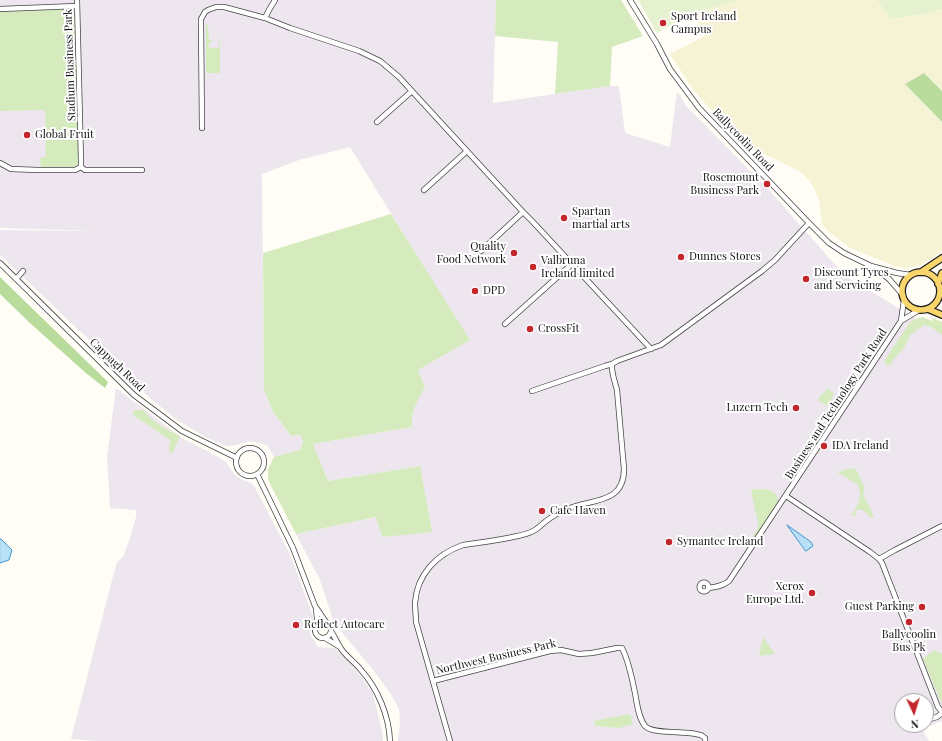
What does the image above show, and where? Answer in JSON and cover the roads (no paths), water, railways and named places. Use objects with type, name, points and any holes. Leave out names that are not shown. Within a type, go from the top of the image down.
[{"type":"main road","points":[[920,273],[942,258]]},
{"type":"main road","points":[[926,273],[935,279],[941,293],[933,306],[928,309],[919,310],[911,307],[904,297],[903,287],[911,275],[926,273]]},
{"type":"main road","points":[[938,284],[942,273]]},
{"type":"main road","points":[[928,309],[942,315]]},
{"type":"street","name":"Stadium Business Park","points":[[77,0],[81,167]]},
{"type":"street","points":[[265,18],[275,0]]},
{"type":"street","name":"Ballycoolin Road","points":[[630,0],[657,44],[670,69],[695,103],[829,243],[837,249],[871,266],[883,274],[904,297]]},
{"type":"street","points":[[0,9],[77,6]]},
{"type":"street","points":[[202,128],[201,24],[203,15],[208,10],[224,7],[265,18],[371,56],[390,69],[412,90],[651,350]]},
{"type":"street","points":[[377,122],[412,90]]},
{"type":"street","points":[[424,190],[467,151]]},
{"type":"street","points":[[0,164],[11,169],[76,170],[81,167],[85,170],[142,170]]},
{"type":"street","points":[[481,251],[523,212]]},
{"type":"street","points":[[532,391],[661,346],[762,271],[775,260],[809,223]]},
{"type":"street","name":"Cappagh Road","points":[[0,263],[134,395],[182,431],[237,458]]},
{"type":"street","points":[[505,324],[572,264]]},
{"type":"street","name":"Ballycoolin Road","points":[[871,266],[911,275]]},
{"type":"street","points":[[16,279],[24,271]]},
{"type":"street","name":"Business and Technology Park Road","points":[[901,321],[904,297]]},
{"type":"street","name":"Business and Technology Park Road","points":[[708,588],[719,587],[729,581],[901,321],[919,310]]},
{"type":"street","points":[[433,681],[416,622],[415,602],[423,576],[435,560],[454,548],[523,535],[534,530],[549,518],[565,509],[613,495],[622,483],[624,469],[617,390],[612,364]]},
{"type":"street","points":[[253,448],[263,456],[264,460],[262,468],[257,474],[248,476],[243,474],[237,467],[237,458],[243,450],[253,448]]},
{"type":"street","points":[[257,474],[293,548],[315,606],[317,618],[315,630],[316,635],[320,638],[325,638],[340,647]]},
{"type":"street","points":[[786,496],[879,559],[938,707],[942,713]]},
{"type":"street","points":[[879,559],[942,526]]},
{"type":"street","points":[[315,606],[330,626],[331,631],[340,647],[362,671],[374,688],[382,703],[387,719],[390,741]]},
{"type":"street","points":[[317,624],[326,622]]},
{"type":"street","points":[[325,638],[331,631]]},
{"type":"street","name":"Northwest Business Park","points":[[450,741],[433,681],[550,651],[561,650],[580,654],[617,648],[622,648],[625,653],[642,721],[646,727],[656,730],[699,734],[705,738],[705,741]]},
{"type":"water","points":[[787,525],[811,542],[813,546],[806,551]]},
{"type":"water","points":[[0,539],[12,550],[9,560],[0,563]]},
{"type":"place","name":"Sport Ireland Campus","points":[[663,23]]},
{"type":"place","name":"Global Fruit","points":[[27,135]]},
{"type":"place","name":"Rosemount Business Park","points":[[767,184]]},
{"type":"place","name":"Spartan martial arts","points":[[564,218]]},
{"type":"place","name":"Quality Food Network","points":[[514,253]]},
{"type":"place","name":"Dunnes Stores","points":[[681,257]]},
{"type":"place","name":"Valbruna Ireland limited","points":[[533,267]]},
{"type":"place","name":"Discount Tyres and Servicing","points":[[806,279]]},
{"type":"place","name":"DPD","points":[[475,291]]},
{"type":"place","name":"CrossFit","points":[[530,329]]},
{"type":"place","name":"Luzern Tech","points":[[796,408]]},
{"type":"place","name":"IDA Ireland","points":[[824,446]]},
{"type":"place","name":"Cafe Haven","points":[[542,511]]},
{"type":"place","name":"Symantec Ireland","points":[[669,542]]},
{"type":"place","name":"Xerox Europe Ltd.","points":[[812,593]]},
{"type":"place","name":"Guest Parking","points":[[922,607]]},
{"type":"place","name":"Ballycoolin Bus Pk","points":[[909,622]]},
{"type":"place","name":"Reflect Autocare","points":[[296,625]]}]
